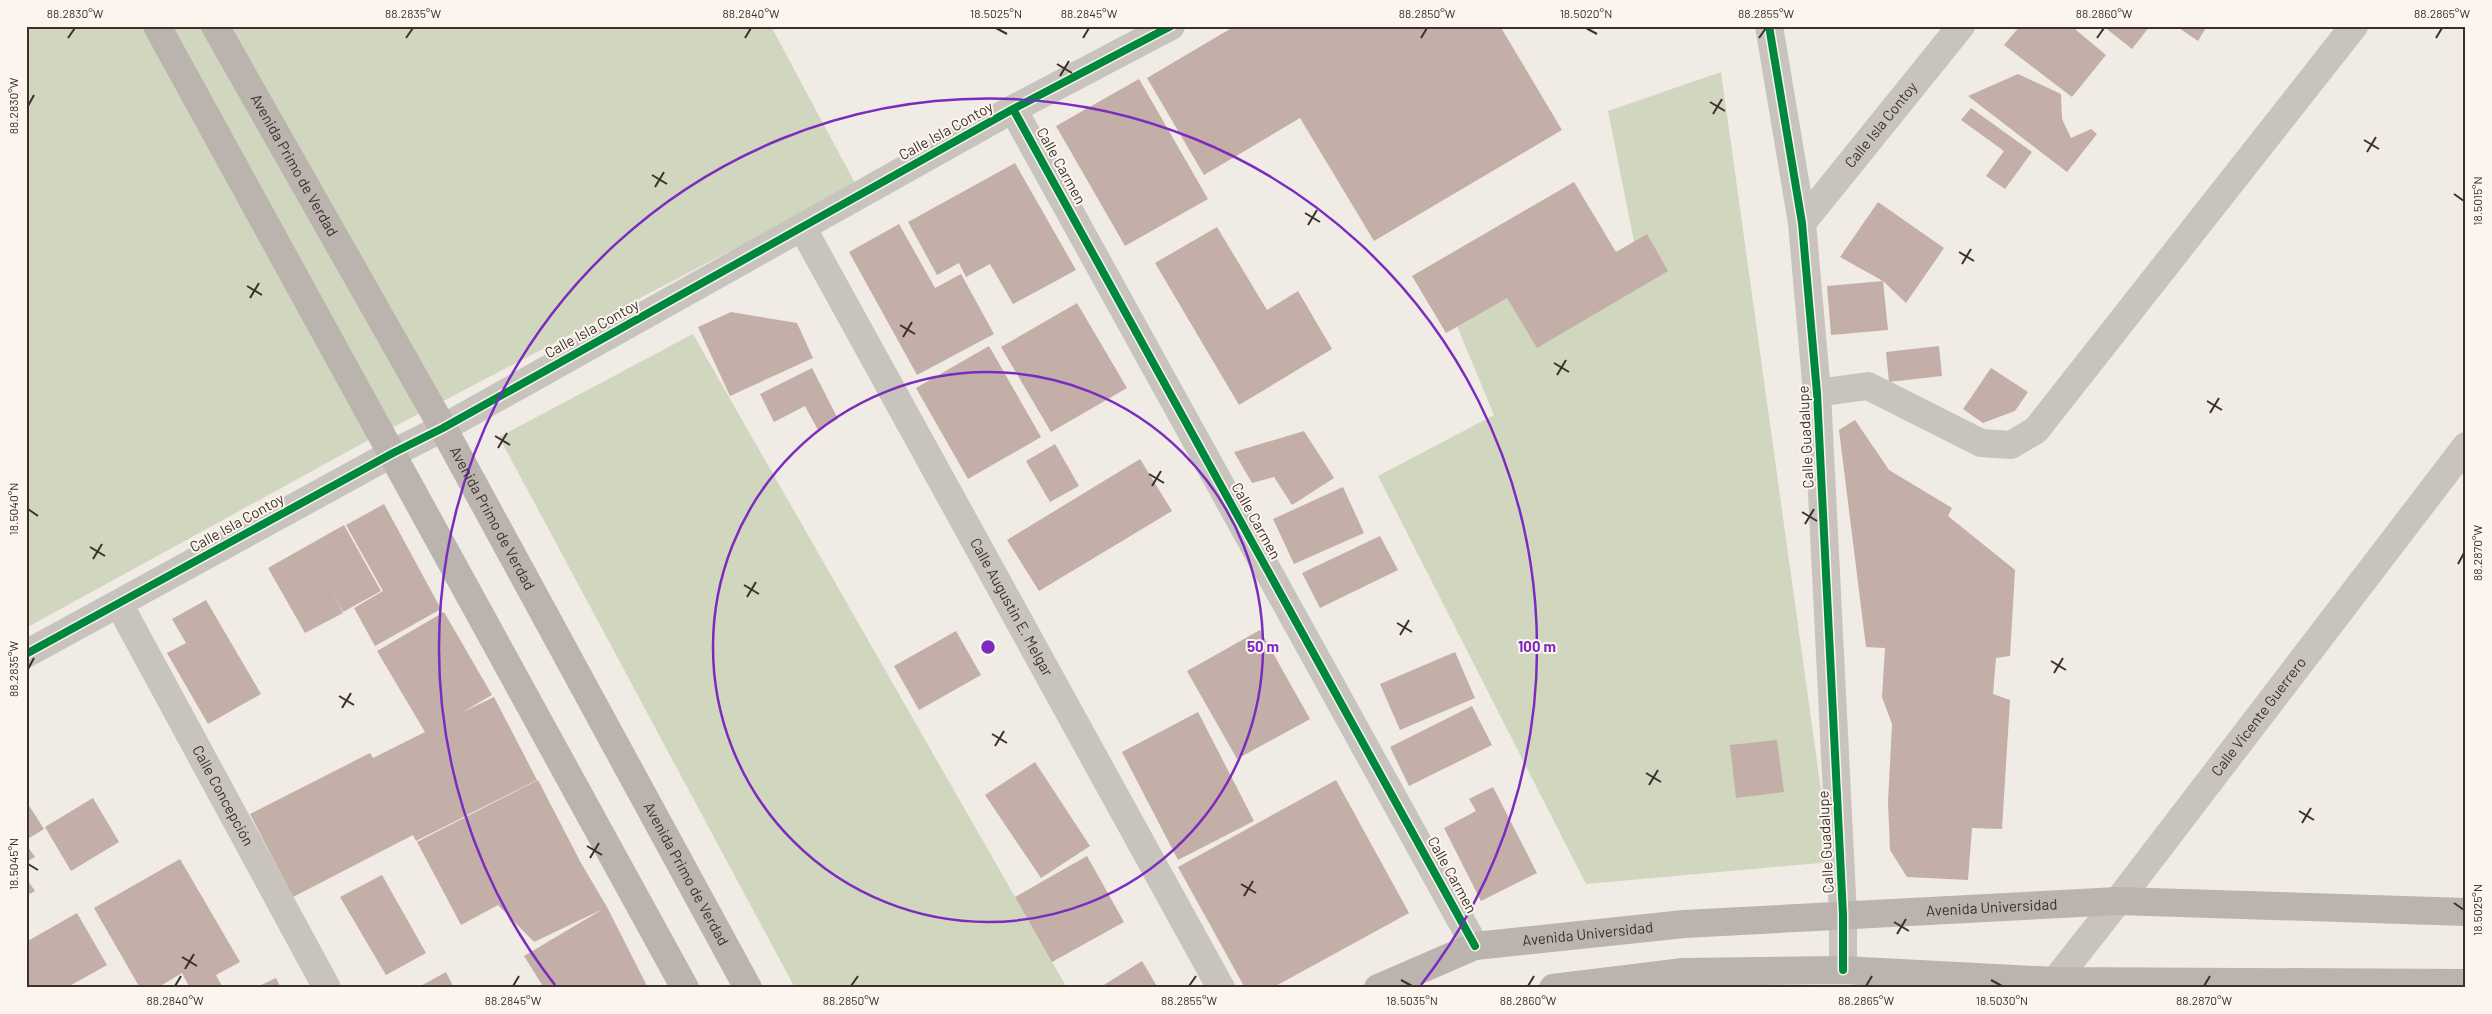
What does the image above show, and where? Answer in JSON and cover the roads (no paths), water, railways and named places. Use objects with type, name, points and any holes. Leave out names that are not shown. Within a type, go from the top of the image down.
[{"type":"main road","points":[[157,26],[685,988]]},
{"type":"main road","name":"Avenida Primo de Verdad","points":[[215,26],[443,428],[748,988]]},
{"type":"main road","name":"Avenida Universidad","points":[[1378,988],[1475,946],[1684,924],[2118,902],[2466,912]]},
{"type":"main road","points":[[1553,988],[1683,972],[1843,970],[2054,984],[2466,983]]},
{"type":"street","name":"Calle Isla Contoy","points":[[26,654],[393,453],[443,428],[1013,109],[1171,26]]},
{"type":"street","name":"Calle Guadalupe","points":[[1769,26],[1802,223],[1817,393],[1843,915],[1843,970]]},
{"type":"street","name":"Calle Isla Contoy","points":[[1802,223],[1961,26]]},
{"type":"street","points":[[1817,393],[1868,386],[1980,443],[2011,445],[2036,430],[2354,26]]},
{"type":"street","name":"Calle Carmen","points":[[1013,109],[1475,946]]},
{"type":"street","name":"Calle Augustin E. Melgar","points":[[802,227],[1221,988]]},
{"type":"street","name":"Calle Vicente Guerrero","points":[[2054,984],[2466,446]]},
{"type":"street","name":"Calle Concepción","points":[[119,604],[327,988]]}]
